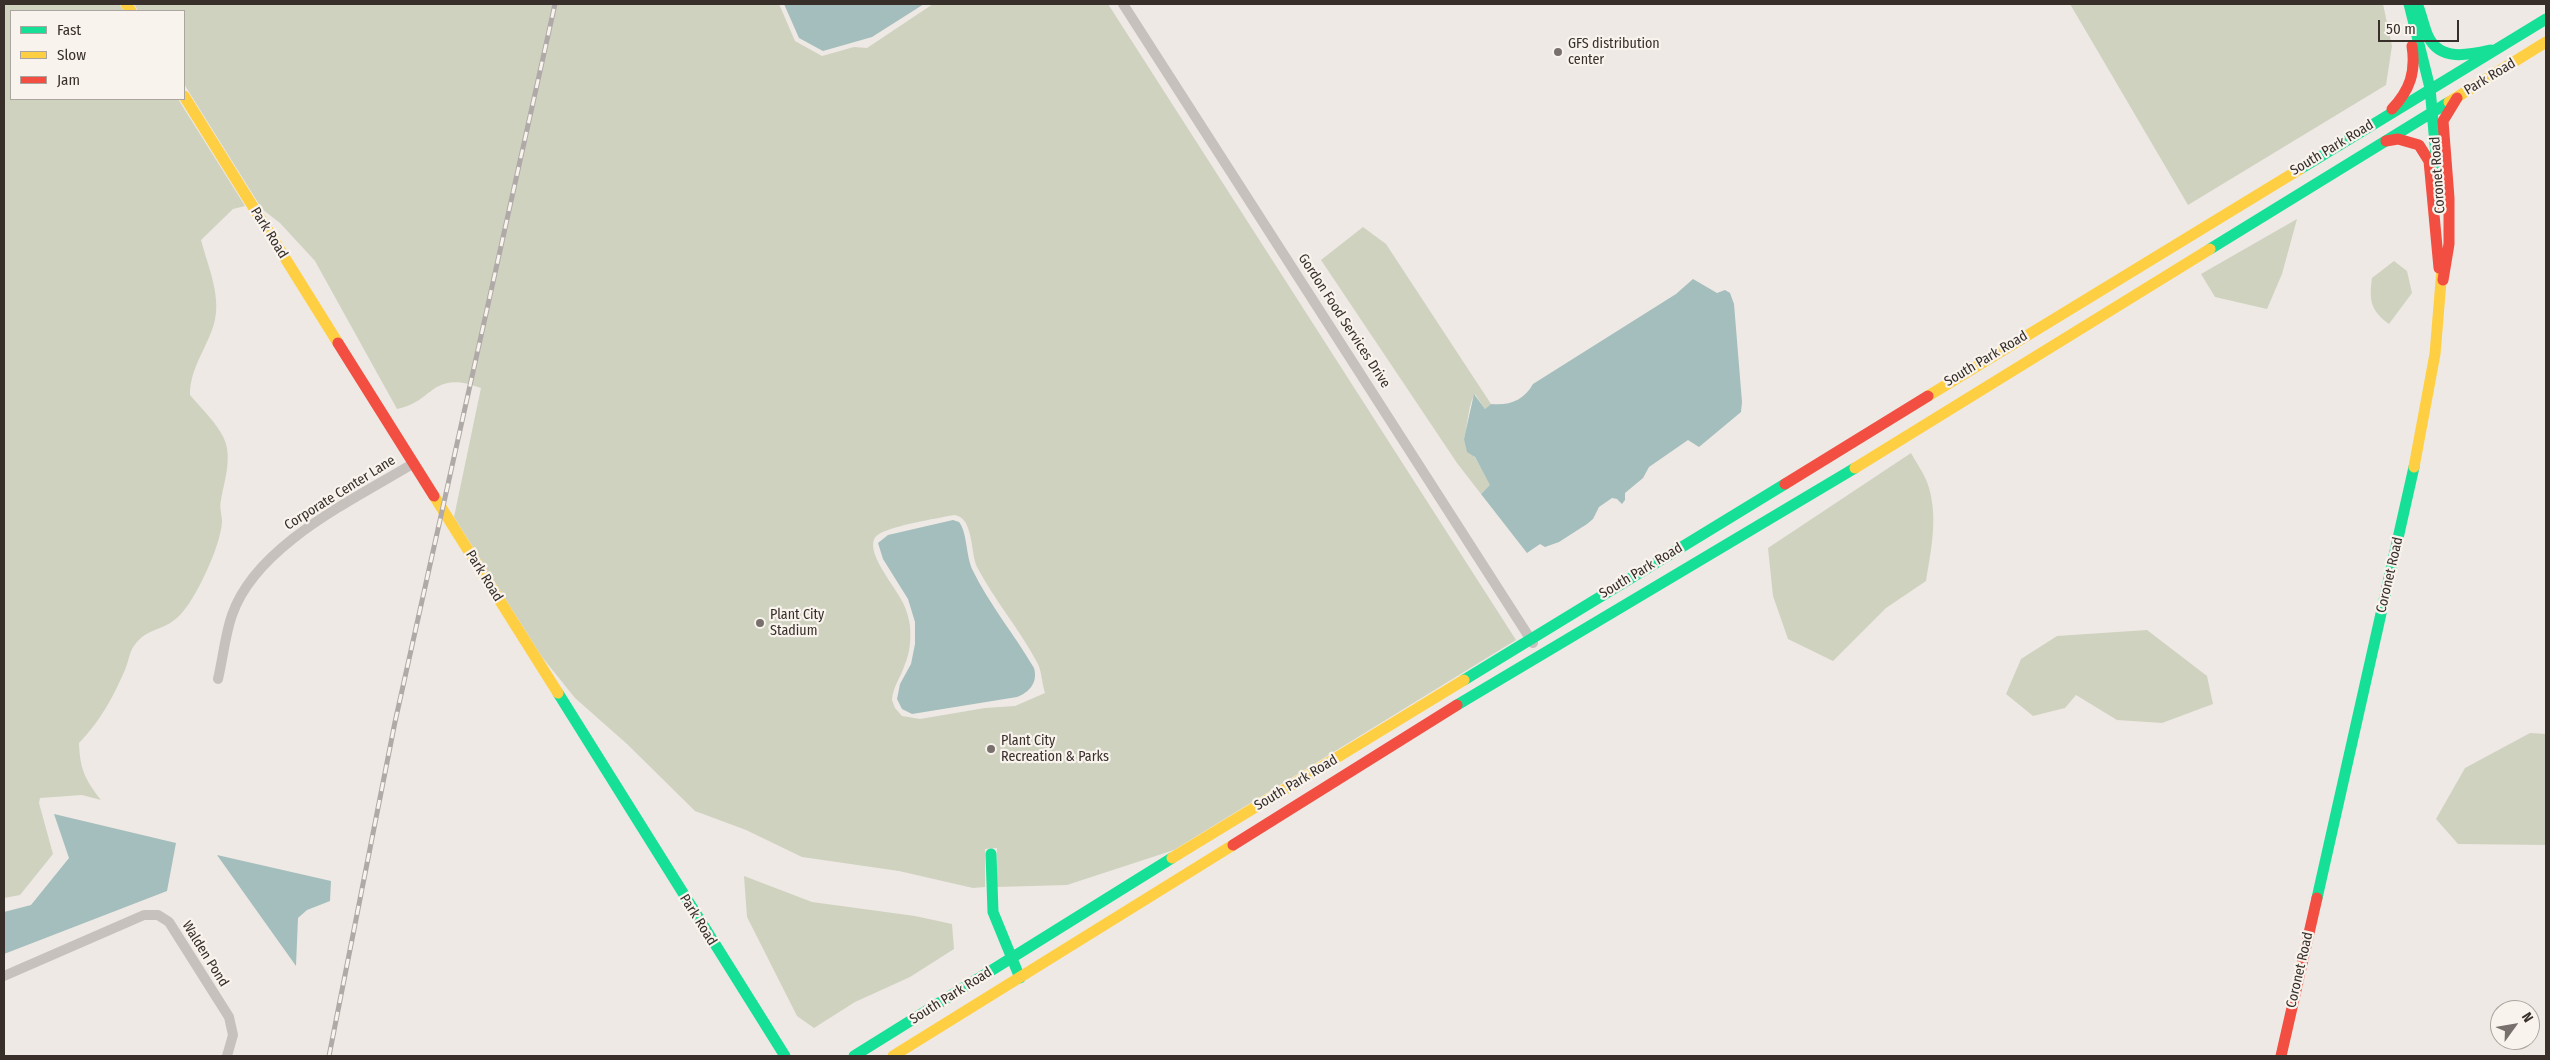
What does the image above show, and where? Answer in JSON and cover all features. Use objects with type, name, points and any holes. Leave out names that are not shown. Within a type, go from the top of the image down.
[{"type":"main road","points":[[2388,114],[2404,98],[2414,78],[2415,58],[2404,4]]},
{"type":"main road","name":"Coronet Road","points":[[2281,1056],[2426,416],[2442,283],[2440,196],[2430,88],[2410,4]]},
{"type":"main road","points":[[2417,4],[2430,40],[2440,50],[2450,56],[2464,56],[2492,50]]},
{"type":"main road","name":"Park Road","points":[[2430,88],[2546,19]]},
{"type":"main road","points":[[2433,111],[2444,91],[2461,77],[2546,23]]},
{"type":"main road","name":"Park Road","points":[[2433,111],[2546,42]]},
{"type":"main road","name":"South Park Road","points":[[854,1056],[1530,638],[2430,88]]},
{"type":"main road","points":[[2284,203],[2304,183],[2402,120],[2430,88]]},
{"type":"main road","points":[[2442,283],[2450,244],[2449,198],[2443,121],[2458,96]]},
{"type":"main road","name":"Park Road","points":[[185,98],[785,1056]]},
{"type":"main road","name":"South Park Road","points":[[893,1056],[1019,975],[1540,654],[1819,490],[2433,111]]},
{"type":"main road","points":[[2384,142],[2398,139],[2419,145],[2429,161],[2442,283]]},
{"type":"main road","points":[[1540,654],[1561,626],[1582,613],[1596,598]]},
{"type":"main road","points":[[1383,752],[1415,722],[1517,656],[1530,638]]},
{"type":"main road","points":[[1179,878],[1195,853],[1375,742],[1379,732]]},
{"type":"main road","points":[[991,854],[993,912],[1019,975]]},
{"type":"main road","points":[[1019,975],[1040,950],[1133,892],[1152,871]]},
{"type":"main road","points":[[868,1056],[923,1022],[934,1007]]},
{"type":"street","name":"Gordon Food Services Drive","points":[[1124,4],[1540,654]]},
{"type":"street","name":"Corporate Center Lane","points":[[218,679],[232,615],[246,587],[265,562],[296,535],[414,463]]},
{"type":"street","name":"Walden Pond","points":[[4,976],[144,915],[158,915],[169,922],[229,1017],[233,1035],[227,1056]]},
{"type":"green space","points":[[4,4],[119,4],[123,10],[10,10],[10,100],[179,100],[245,206],[233,209],[201,240],[213,283],[216,316],[210,336],[192,377],[190,395],[211,418],[226,444],[228,458],[220,503],[221,532],[206,572],[185,610],[172,622],[148,633],[137,642],[132,649],[125,670],[111,700],[94,726],[79,743],[84,774],[101,800],[82,795],[40,798],[39,803],[53,854],[20,895],[4,898]]},
{"type":"green space","points":[[134,4],[779,4],[795,41],[822,56],[854,47],[867,48],[933,4],[1108,4],[1516,640],[1174,850],[1067,885],[997,887],[997,848],[985,849],[985,887],[973,888],[899,871],[802,857],[746,830],[695,811],[627,744],[575,698],[542,657],[454,517],[481,388],[465,383],[452,382],[442,384],[419,400],[397,409],[315,261],[280,223],[262,209],[185,86],[185,10],[137,10]],"holes":[[[954,515],[960,517],[965,522],[977,567],[1038,664],[1045,693],[1015,706],[985,708],[920,719],[902,716],[895,708],[892,700],[908,655],[910,623],[903,604],[876,557],[873,548],[874,540],[879,534],[904,525]]]},
{"type":"green space","points":[[2070,4],[2383,4],[2392,46],[2386,85],[2188,205]]},
{"type":"green space","points":[[2297,219],[2282,274],[2267,309],[2215,297],[2201,274]]},
{"type":"green space","points":[[1363,227],[1386,244],[1491,404],[1485,409],[1475,394],[1471,403],[1464,439],[1491,485],[1481,494],[1457,463],[1321,260]]},
{"type":"green space","points":[[2394,261],[2407,271],[2412,293],[2389,324],[2374,309],[2371,299],[2371,286],[2372,278]]},
{"type":"green space","points":[[1911,453],[1924,475],[1932,500],[1933,534],[1926,581],[1886,608],[1833,661],[1788,639],[1773,596],[1768,548]]},
{"type":"green space","points":[[2147,630],[2207,676],[2213,704],[2162,723],[2117,720],[2076,695],[2065,708],[2033,716],[2006,694],[2021,659],[2057,636]]},
{"type":"green space","points":[[2530,733],[2546,734],[2546,845],[2458,844],[2436,819],[2465,768]]},
{"type":"green space","points":[[744,876],[812,902],[915,916],[952,924],[954,949],[910,977],[855,1002],[814,1028],[797,1016],[747,917]]},
{"type":"water","points":[[784,4],[924,4],[872,37],[823,51],[799,38]]},
{"type":"water","points":[[1693,279],[1717,293],[1725,290],[1730,293],[1734,304],[1742,402],[1741,412],[1699,447],[1688,440],[1649,467],[1643,478],[1625,493],[1625,500],[1622,504],[1617,499],[1612,498],[1599,507],[1593,519],[1587,524],[1559,542],[1545,547],[1540,544],[1527,553],[1481,494],[1490,485],[1475,457],[1467,452],[1464,439],[1474,394],[1485,409],[1491,404],[1504,404],[1516,401],[1533,384],[1676,294]]},
{"type":"water","points":[[953,520],[959,522],[962,526],[972,569],[1034,668],[1035,678],[1032,686],[1017,697],[912,714],[902,709],[897,699],[900,684],[911,664],[915,644],[915,622],[908,599],[883,559],[878,543],[888,535]]},
{"type":"water","points":[[54,814],[176,843],[167,891],[4,954],[4,912],[31,905],[69,858]]},
{"type":"water","points":[[217,855],[331,881],[330,901],[307,910],[298,918],[296,966]]},
{"type":"railway","points":[[329,1056],[395,722],[555,4]]},
{"type":"traffic: fast","points":[[2409,4],[2430,88],[2438,178]]},
{"type":"traffic: fast","points":[[2418,6],[2428,36],[2440,50],[2456,55],[2474,54],[2491,50]]},
{"type":"traffic: fast","points":[[2300,169],[2546,19]]},
{"type":"traffic: fast","points":[[2210,249],[2449,102]]},
{"type":"traffic: fast","points":[[2317,898],[2414,467]]},
{"type":"traffic: fast","points":[[1457,705],[1855,468]]},
{"type":"traffic: fast","points":[[1464,680],[1785,484]]},
{"type":"traffic: fast","points":[[558,693],[785,1056]]},
{"type":"traffic: fast","points":[[991,854],[993,912],[1020,978]]},
{"type":"traffic: fast","points":[[854,1056],[1172,858]]},
{"type":"traffic: slow","points":[[126,4],[130,10]]},
{"type":"traffic: slow","points":[[2449,102],[2546,42]]},
{"type":"traffic: slow","points":[[185,98],[338,343]]},
{"type":"traffic: slow","points":[[1928,396],[2300,169]]},
{"type":"traffic: slow","points":[[1855,468],[2210,249]]},
{"type":"traffic: slow","points":[[2414,467],[2435,354],[2442,269]]},
{"type":"traffic: slow","points":[[434,496],[558,693]]},
{"type":"traffic: slow","points":[[1172,858],[1464,680]]},
{"type":"traffic: slow","points":[[893,1056],[1233,845]]},
{"type":"traffic: jam","points":[[2392,109],[2403,95],[2410,80],[2413,64],[2412,46]]},
{"type":"traffic: jam","points":[[2443,280],[2449,244],[2449,198],[2443,121],[2457,98]]},
{"type":"traffic: jam","points":[[2386,141],[2398,139],[2419,145],[2429,161],[2439,268]]},
{"type":"traffic: jam","points":[[338,343],[434,496]]},
{"type":"traffic: jam","points":[[1785,484],[1928,396]]},
{"type":"traffic: jam","points":[[1233,845],[1457,705]]},
{"type":"traffic: jam","points":[[2281,1056],[2317,898]]},
{"type":"place","name":"GFS distribution center","points":[[1558,52]]},
{"type":"place","name":"Plant City Stadium","points":[[760,623]]},
{"type":"place","name":"Plant City Recreation & Parks","points":[[991,749]]}]
